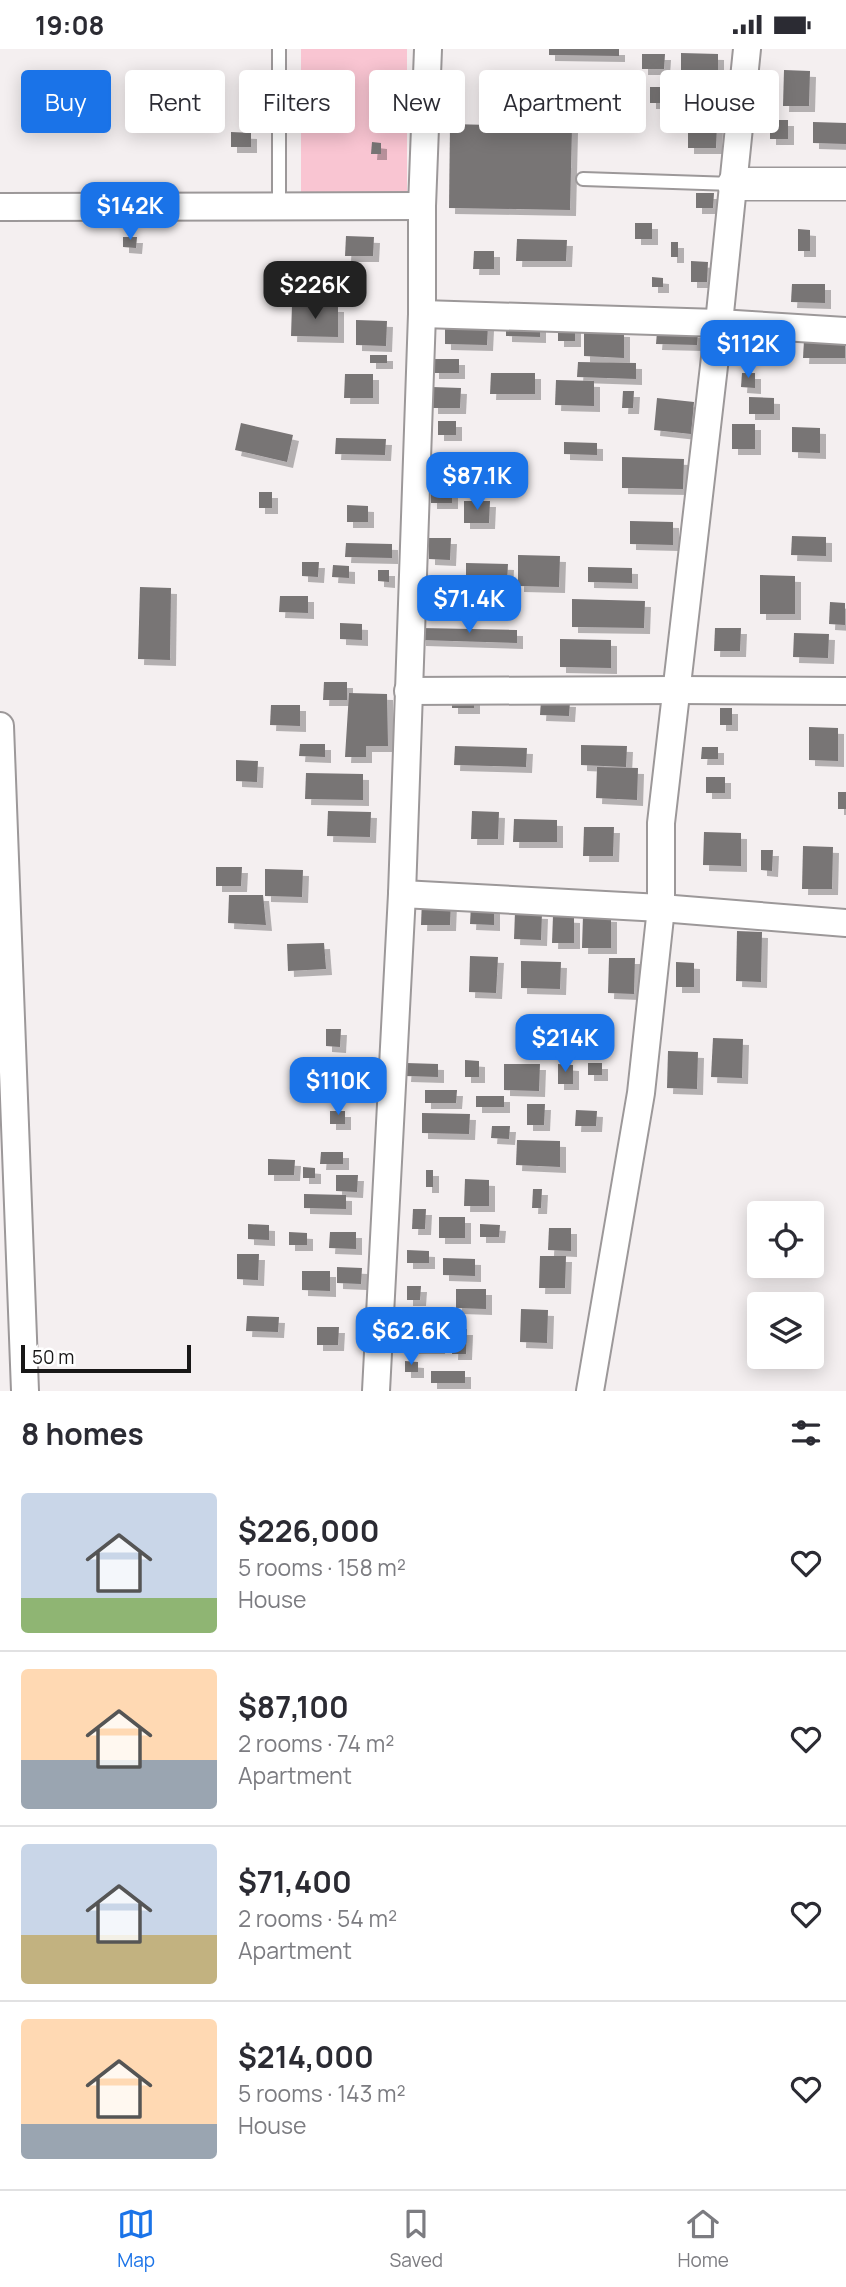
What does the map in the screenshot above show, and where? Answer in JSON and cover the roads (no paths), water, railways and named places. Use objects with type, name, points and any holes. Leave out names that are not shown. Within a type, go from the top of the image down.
[{"type":"street","points":[[376,1391],[401,894],[422,314],[422,206],[428,49]]},
{"type":"street","points":[[590,1391],[641,1093],[661,908],[661,823],[719,323],[747,49]]},
{"type":"street","points":[[734,184],[846,184]]},
{"type":"street","points":[[0,207],[422,206]]},
{"type":"street","points":[[422,314],[719,323],[846,331]]},
{"type":"street","points":[[408,691],[846,691]]},
{"type":"street","points":[[0,726],[25,1391]]},
{"type":"street","points":[[401,894],[661,908],[846,923]]},
{"type":"lane","points":[[279,49],[279,206]]},
{"type":"lane","points":[[583,179],[734,184]]}]
